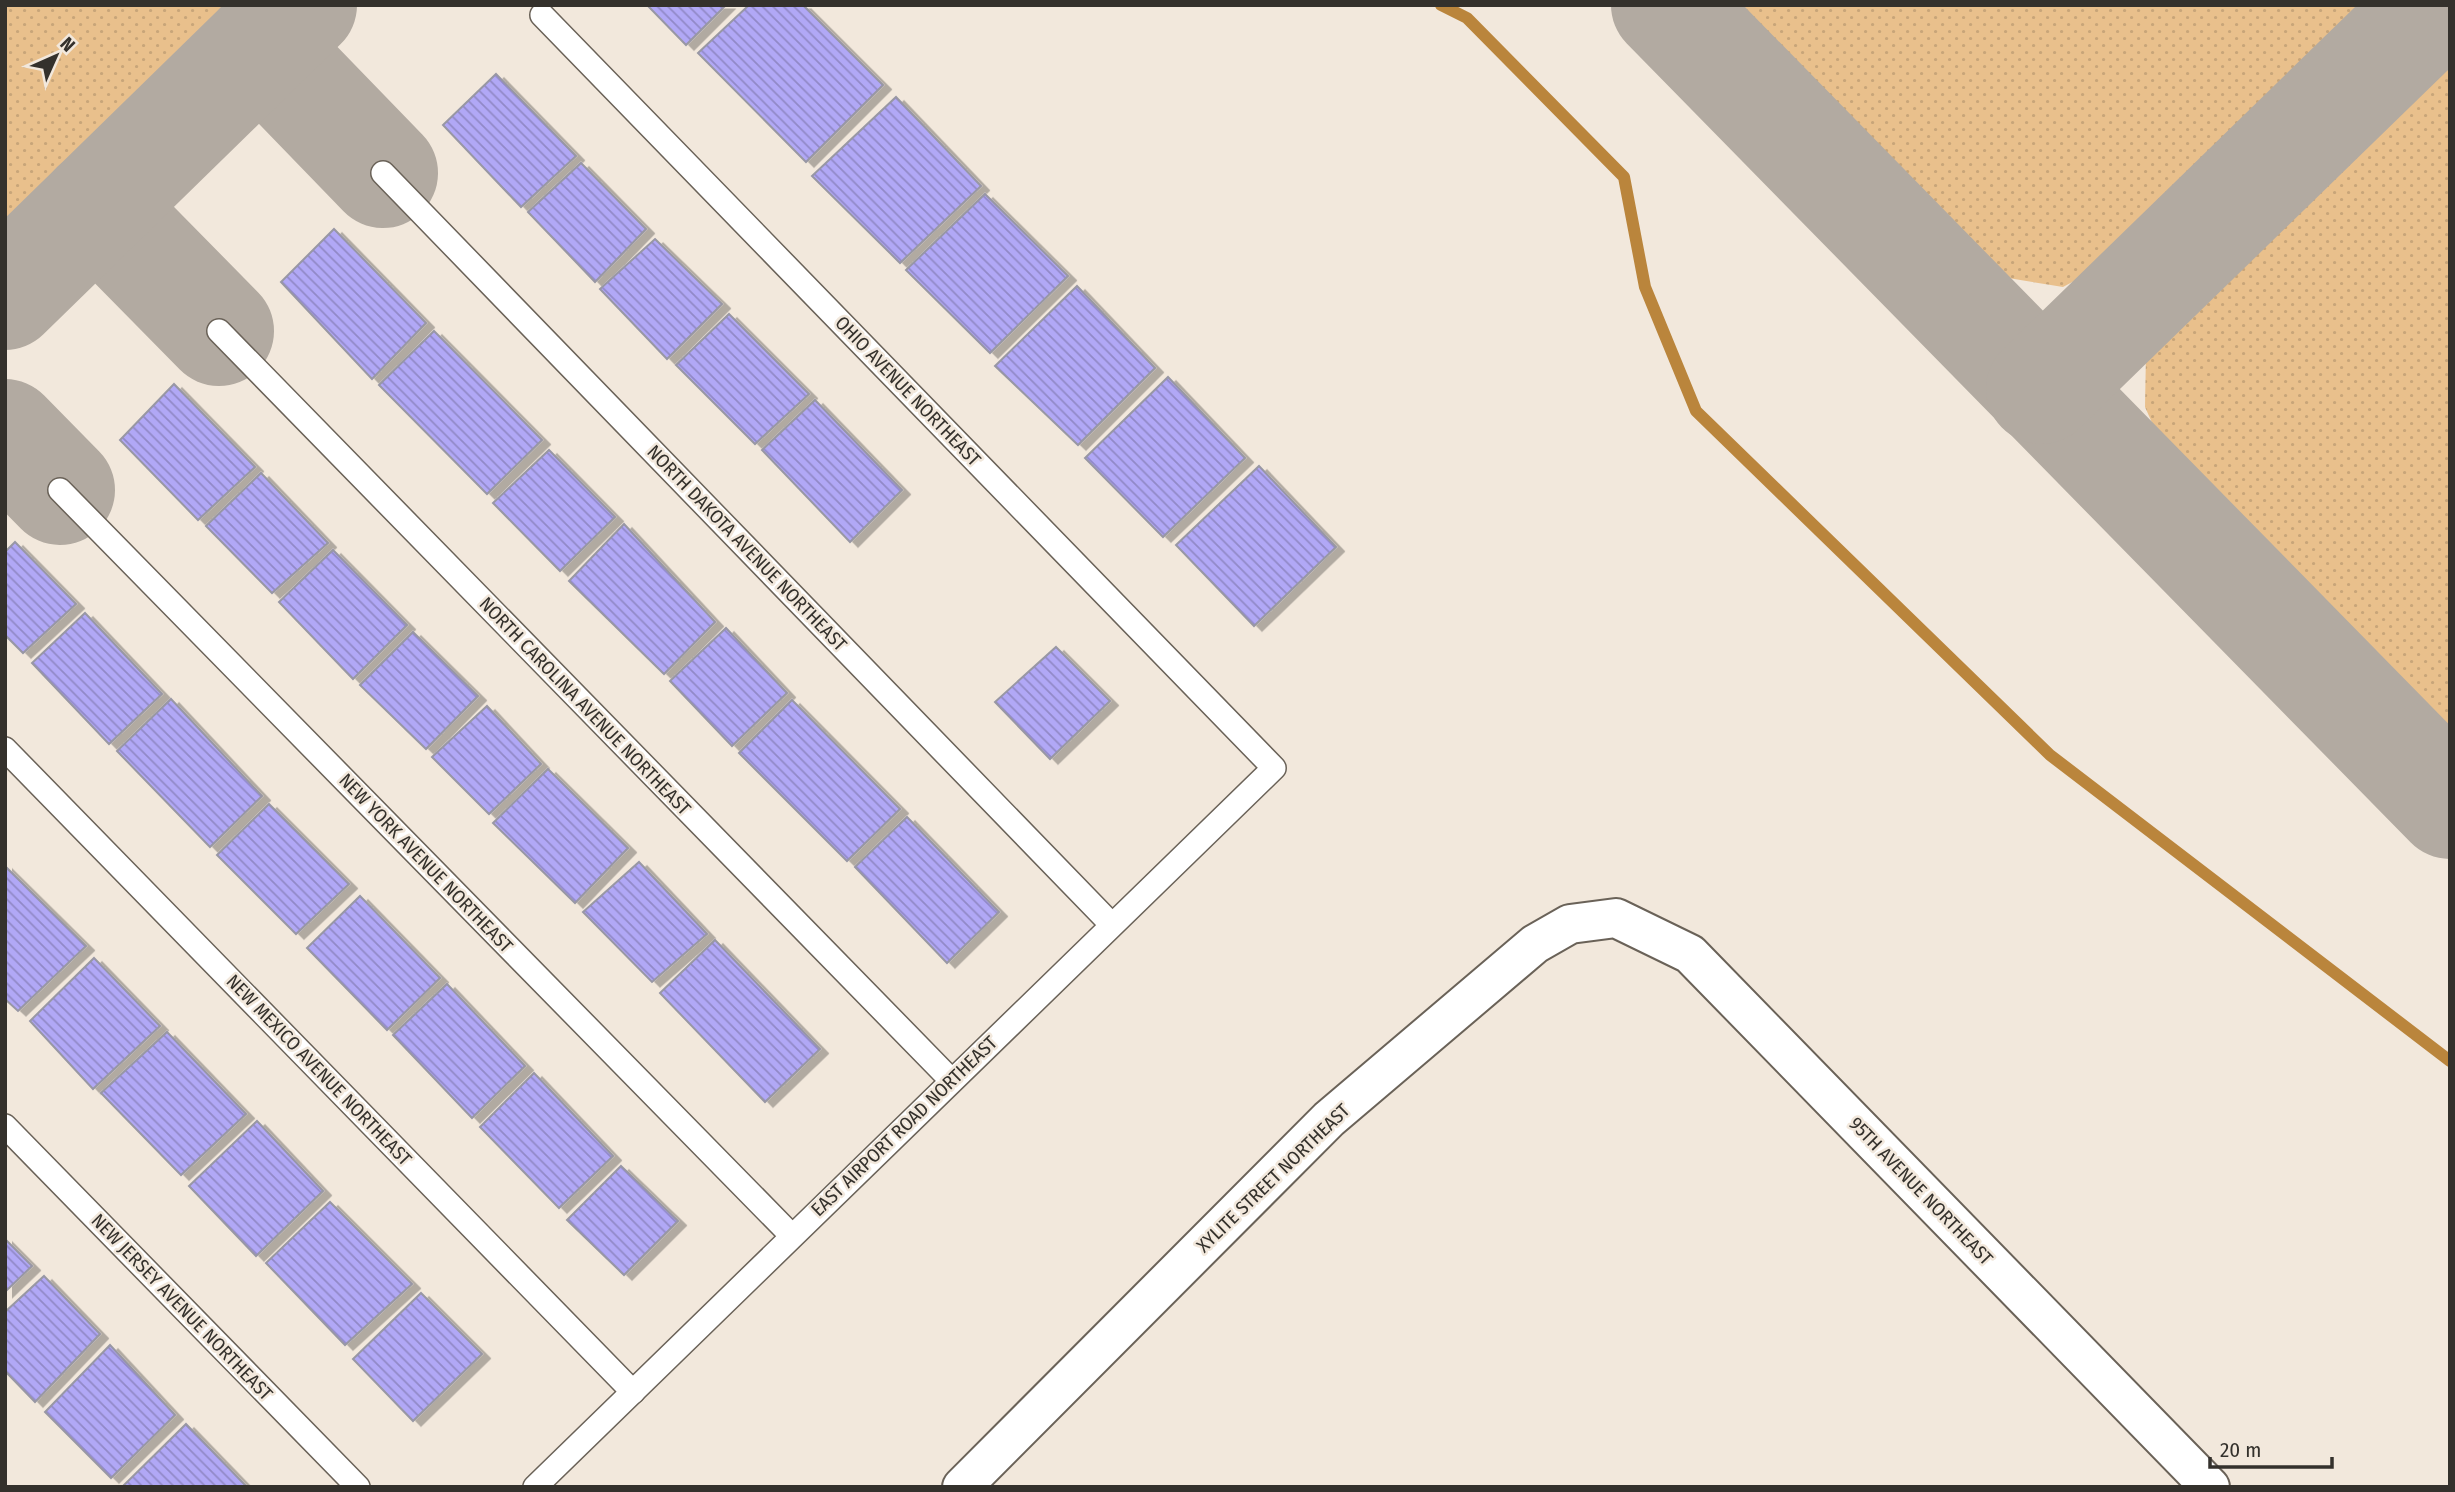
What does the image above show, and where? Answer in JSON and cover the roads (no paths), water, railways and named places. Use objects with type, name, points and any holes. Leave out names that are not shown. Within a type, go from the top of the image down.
[{"type":"street","name":"XYLITE STREET NORTHEAST","points":[[962,1487],[1329,1119],[1535,944],[1570,924],[1616,918]]},
{"type":"street","name":"95TH AVENUE NORTHEAST","points":[[1616,918],[1690,954],[2210,1487]]},
{"type":"lane","name":"OHIO AVENUE NORTHEAST","points":[[542,15],[1274,768]]},
{"type":"lane","name":"NORTH DAKOTA AVENUE NORTHEAST","points":[[383,173],[1111,924]]},
{"type":"lane","name":"NORTH CAROLINA AVENUE NORTHEAST","points":[[219,331],[951,1080]]},
{"type":"lane","name":"NEW YORK AVENUE NORTHEAST","points":[[60,490],[792,1236]]},
{"type":"lane","name":"NEW MEXICO AVENUE NORTHEAST","points":[[5,749],[633,1392]]},
{"type":"lane","name":"EAST AIRPORT ROAD NORTHEAST","points":[[535,1487],[1274,768]]},
{"type":"lane","name":"NEW JERSEY AVENUE NORTHEAST","points":[[5,1126],[358,1487]]},
{"type":"waterway","points":[[1441,5],[1467,18],[1624,177],[1645,287],[1696,411],[2050,755],[2450,1061]]}]
